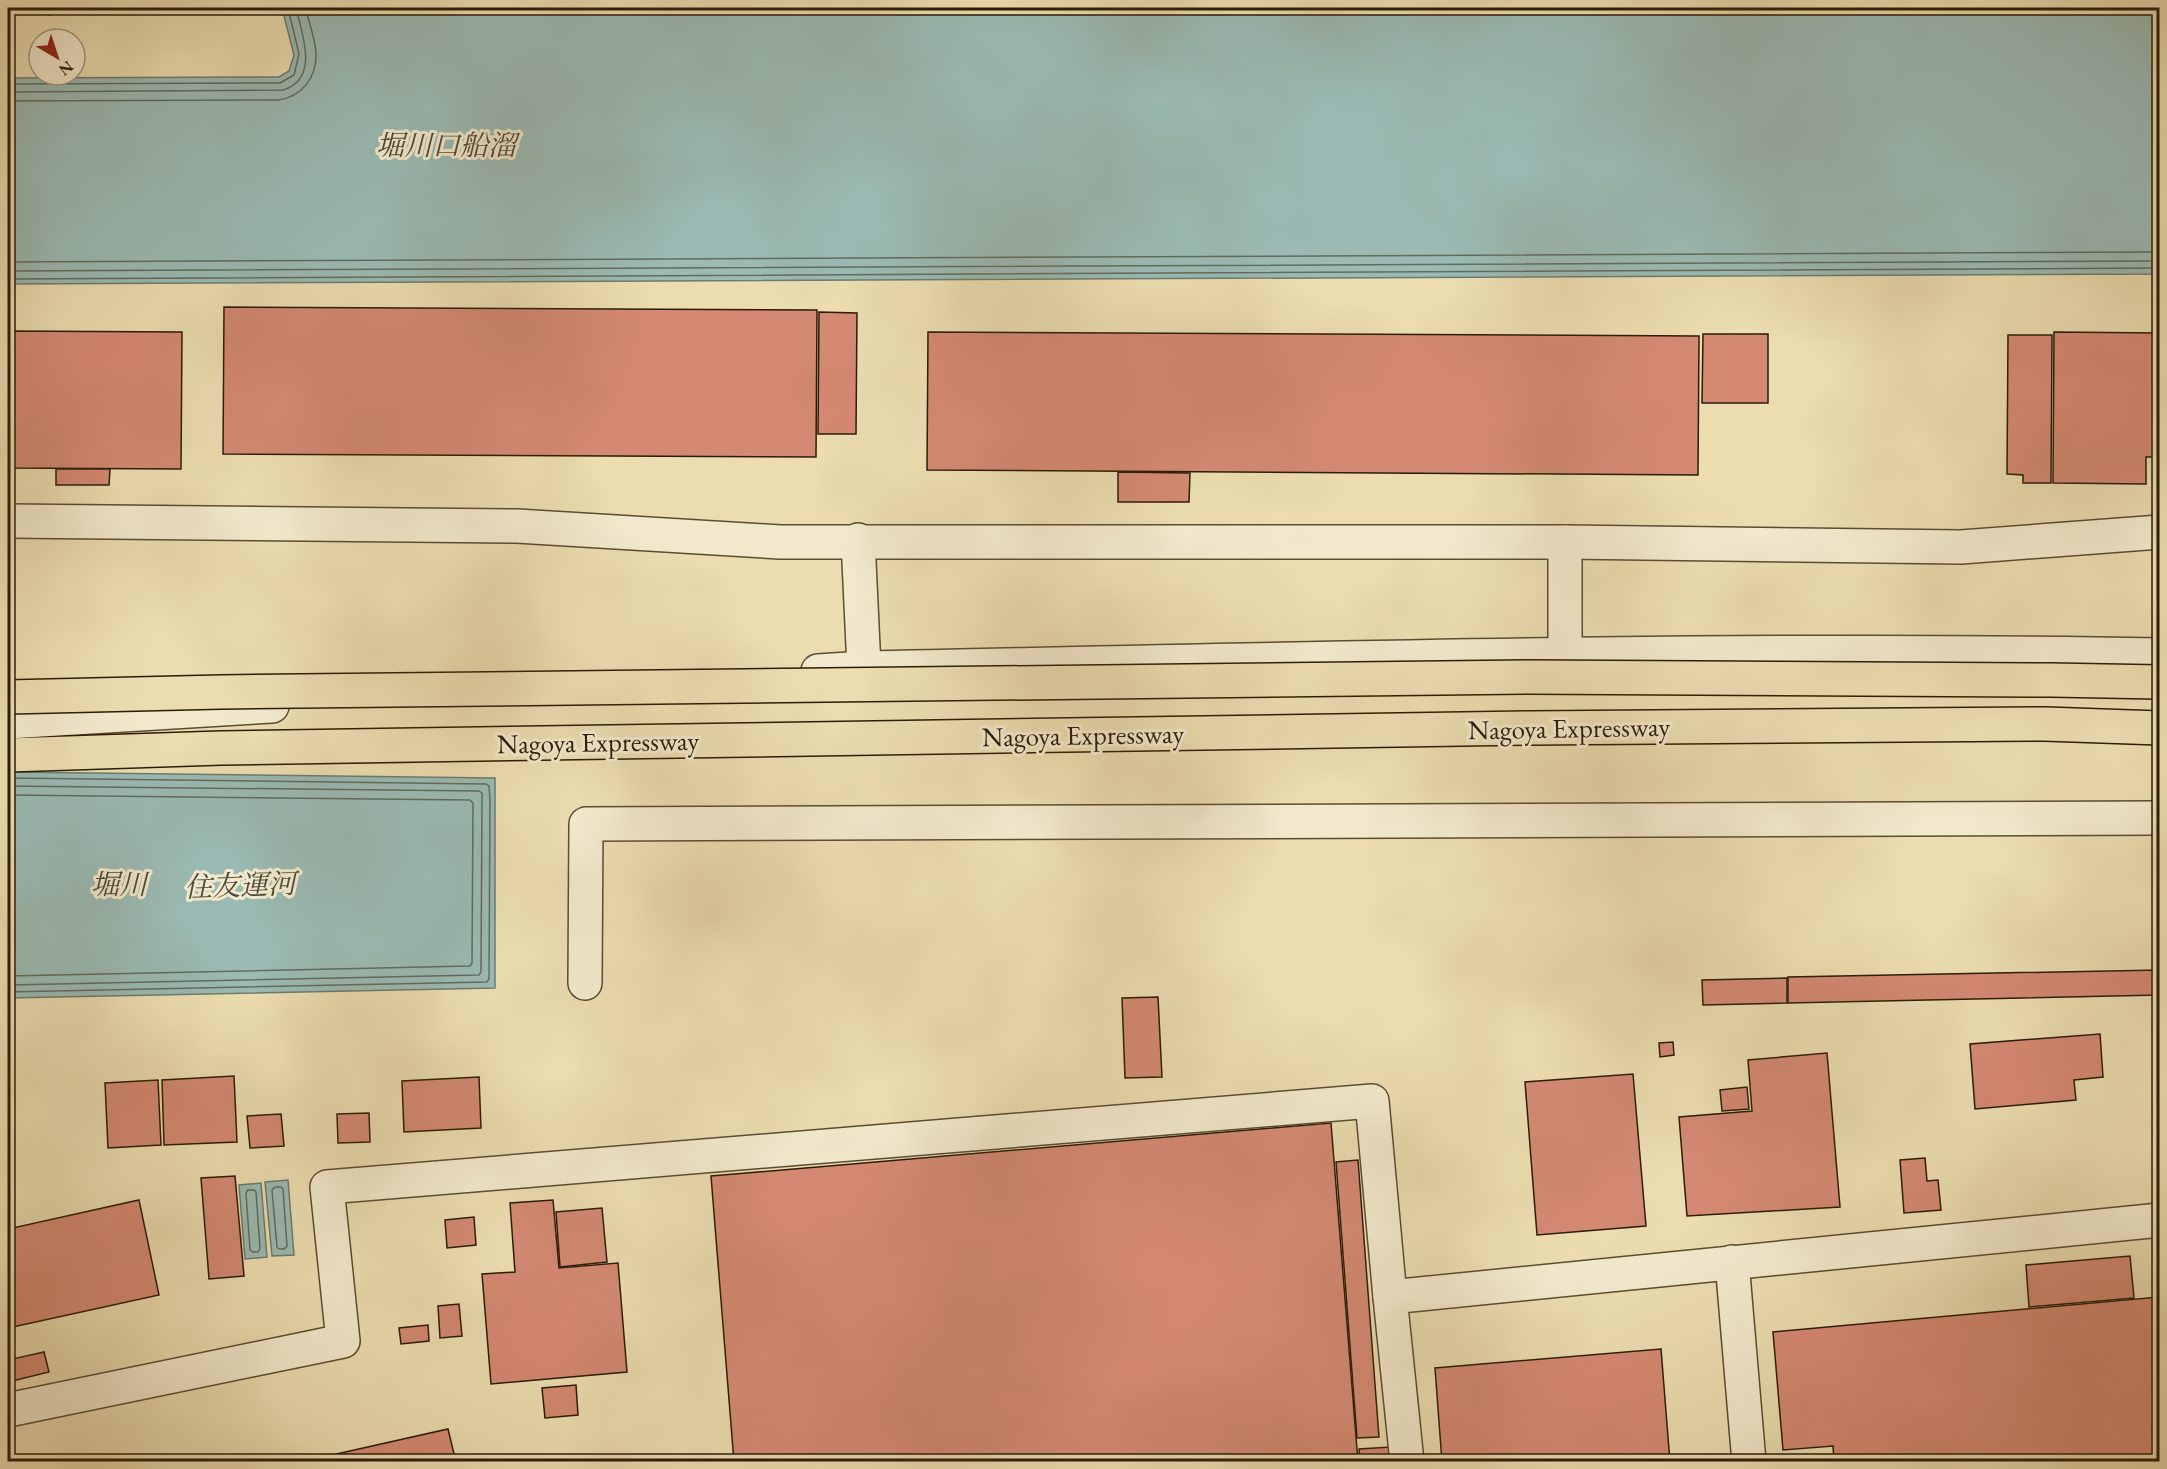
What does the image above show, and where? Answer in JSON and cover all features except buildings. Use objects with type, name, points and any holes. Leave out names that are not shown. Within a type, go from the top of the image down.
[{"type":"highway","name":"Nagoya Expressway","points":[[8,697],[221,692],[1528,677],[2160,682]]},
{"type":"highway","name":"Nagoya Expressway","points":[[8,755],[221,748],[1507,728],[2046,724],[2160,728]]},
{"type":"street","points":[[8,521],[517,526],[780,542],[858,540],[1565,542],[1961,547],[2160,532]]},
{"type":"street","points":[[858,540],[864,668]]},
{"type":"street","points":[[1565,542],[1565,654]]},
{"type":"street","points":[[8,722],[864,668],[1565,654],[2024,652],[2160,655]]},
{"type":"street","points":[[585,983],[586,824],[2160,818]]},
{"type":"street","points":[[8,1410],[343,1341],[327,1187],[1372,1101],[1407,1461]]},
{"type":"street","points":[[1390,1297],[2160,1220]]},
{"type":"street","points":[[1731,1262],[1749,1461]]},
{"type":"water","name":"堀川口船溜","points":[[282,8],[2159,8],[2159,274],[8,284],[8,78],[27,78],[27,87],[87,87],[87,78],[279,77],[289,71],[294,55]]},
{"type":"water","name":"堀川","points":[[8,772],[495,778],[495,988],[8,998]]},
{"type":"water","points":[[288,1180],[294,1255],[272,1256],[265,1182]]},
{"type":"water","points":[[261,1183],[267,1257],[245,1259],[239,1185]]},
{"type":"water label","name":"住友運河","points":[[240,885]]}]
